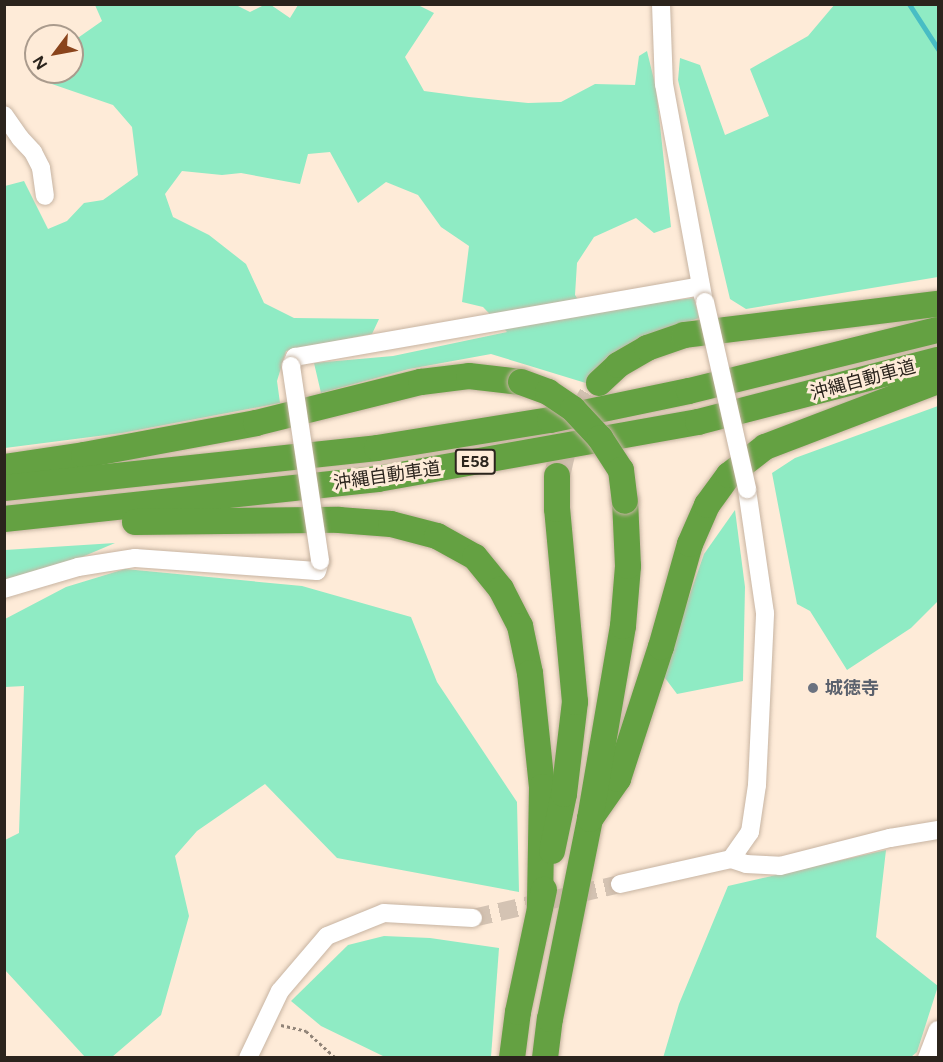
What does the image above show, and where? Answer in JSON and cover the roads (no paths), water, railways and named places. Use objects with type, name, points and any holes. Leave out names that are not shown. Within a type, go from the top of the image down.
[{"type":"highway","points":[[599,383],[618,365],[647,348],[684,335],[939,304]]},
{"type":"highway","name":"沖縄自動車道","points":[[4,488],[377,448],[550,420],[689,391],[939,330]]},
{"type":"highway","name":"沖縄自動車道","points":[[4,519],[378,479],[698,422],[939,360]]},
{"type":"highway","points":[[4,467],[84,455],[256,423],[422,382],[469,376],[521,382],[548,393],[573,409],[600,438],[621,470],[625,501],[628,566],[623,626],[590,819],[550,1019],[545,1058]]},
{"type":"highway","points":[[590,819],[618,779],[661,647],[690,544],[707,505],[729,475],[765,447],[939,381]]},
{"type":"highway","points":[[512,1058],[518,1012],[564,794],[575,702],[556,508],[557,476]]},
{"type":"highway","points":[[62,514],[90,524],[339,520],[391,524],[437,536],[475,557],[501,589],[520,626],[530,673],[542,787],[540,908]]},
{"type":"street","points":[[661,4],[664,84],[703,294],[747,489],[765,613],[758,785],[750,832],[731,860]]},
{"type":"street","points":[[4,115],[37,160],[41,168],[45,196]]},
{"type":"street","points":[[4,589],[78,567],[135,558],[317,572],[320,561],[291,366],[295,357],[703,294]]},
{"type":"street","points":[[620,884],[731,860],[780,866],[890,838],[939,830]]},
{"type":"street","points":[[248,1058],[280,991],[327,936],[384,913],[473,918]]},
{"type":"street","points":[[927,1058],[939,1030]]},
{"type":"waterway","points":[[909,4],[938,49]]},
{"type":"tunnel","points":[[557,476],[563,451],[578,418],[599,383]]},
{"type":"tunnel","points":[[473,918],[620,884]]},
{"type":"place","name":"城徳寺","points":[[813,688]]}]
